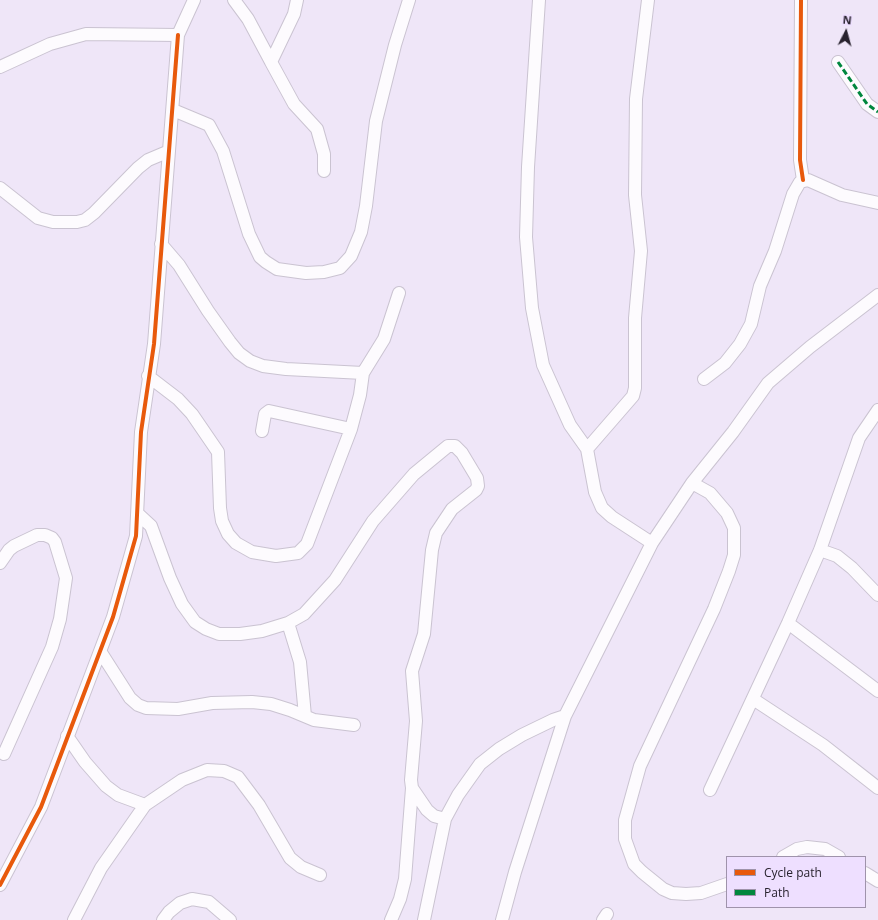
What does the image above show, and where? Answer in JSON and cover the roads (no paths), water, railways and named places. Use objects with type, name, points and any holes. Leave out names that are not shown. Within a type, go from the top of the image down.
[{"type":"street","points":[[0,885],[41,807],[100,651],[122,588],[136,536],[141,432],[148,376],[154,344],[167,152],[173,110],[178,35],[194,0]]},
{"type":"street","points":[[234,0],[248,19],[294,104],[317,128],[324,154],[324,171]]},
{"type":"street","points":[[271,62],[294,14],[297,0]]},
{"type":"street","points":[[173,110],[209,125],[223,151],[249,234],[260,257],[278,269],[306,273],[324,272],[340,268],[351,256],[361,232],[366,206],[376,121],[395,45],[409,0]]},
{"type":"street","points":[[539,0],[528,160],[526,237],[532,308],[542,365],[570,425],[587,449],[595,492],[602,508],[612,517],[652,543]]},
{"type":"street","points":[[587,449],[633,396],[635,388],[636,318],[641,251],[635,195],[636,99],[648,0]]},
{"type":"street","points":[[801,0],[800,160],[803,180]]},
{"type":"street","points":[[0,67],[50,44],[86,34],[178,35]]},
{"type":"street","points":[[838,62],[867,104],[878,112]]},
{"type":"street","points":[[0,188],[38,218],[53,222],[77,222],[85,220],[94,213],[138,168],[148,160],[167,152]]},
{"type":"street","points":[[704,379],[725,363],[740,344],[751,324],[760,286],[775,251],[797,185],[803,180],[816,182],[827,189],[859,200],[878,203]]},
{"type":"street","points":[[161,244],[179,265],[208,311],[239,354],[250,361],[263,366],[286,369],[364,373]]},
{"type":"street","points":[[148,376],[178,399],[192,414],[218,452],[222,521],[228,534],[236,543],[252,552],[263,555],[285,555],[298,553],[305,548],[351,428],[364,373],[384,339],[399,293]]},
{"type":"street","points":[[502,920],[515,872],[565,716],[652,543],[692,483],[733,432],[768,383],[810,347],[878,295]]},
{"type":"street","points":[[710,790],[820,550],[860,438],[878,410]]},
{"type":"street","points":[[262,431],[265,414],[269,411],[351,428]]},
{"type":"street","points":[[138,514],[152,526],[170,578],[188,614],[195,622],[206,629],[219,634],[240,634],[288,623],[304,614],[335,580],[373,521],[414,474],[448,446],[458,447],[477,478],[478,486],[476,490],[452,509],[436,533],[432,550],[424,634],[412,671],[416,721],[411,773],[412,788],[405,879],[391,920]]},
{"type":"street","points":[[692,483],[710,493],[727,513],[734,528],[734,555],[730,571],[714,609],[640,766],[625,820],[625,839],[634,864],[663,889],[672,893],[701,893],[726,884]]},
{"type":"street","points":[[0,563],[9,550],[14,546],[37,535],[45,535],[52,538],[55,542],[66,578],[60,619],[52,647],[4,754]]},
{"type":"street","points":[[820,550],[837,556],[852,568],[878,595]]},
{"type":"street","points":[[788,622],[878,691]]},
{"type":"street","points":[[288,623],[300,662],[305,716]]},
{"type":"street","points":[[100,651],[130,698],[138,705],[154,709],[178,709],[219,702],[252,702],[271,704],[322,722],[354,725]]},
{"type":"street","points":[[753,699],[823,745],[878,788]]},
{"type":"street","points":[[424,920],[445,819],[458,795],[480,764],[499,749],[522,735],[565,716]]},
{"type":"street","points":[[67,736],[85,762],[106,786],[118,795],[144,805]]},
{"type":"street","points":[[74,920],[101,868],[144,805],[195,773],[207,770],[215,770],[232,774],[246,785],[290,858],[301,867],[320,875]]},
{"type":"street","points":[[412,788],[427,810],[434,816],[445,819]]},
{"type":"street","points":[[785,856],[806,847],[820,848],[836,856]]},
{"type":"street","points":[[866,874],[878,882]]},
{"type":"street","points":[[163,920],[169,912],[180,904],[192,900],[209,902],[230,920]]}]
